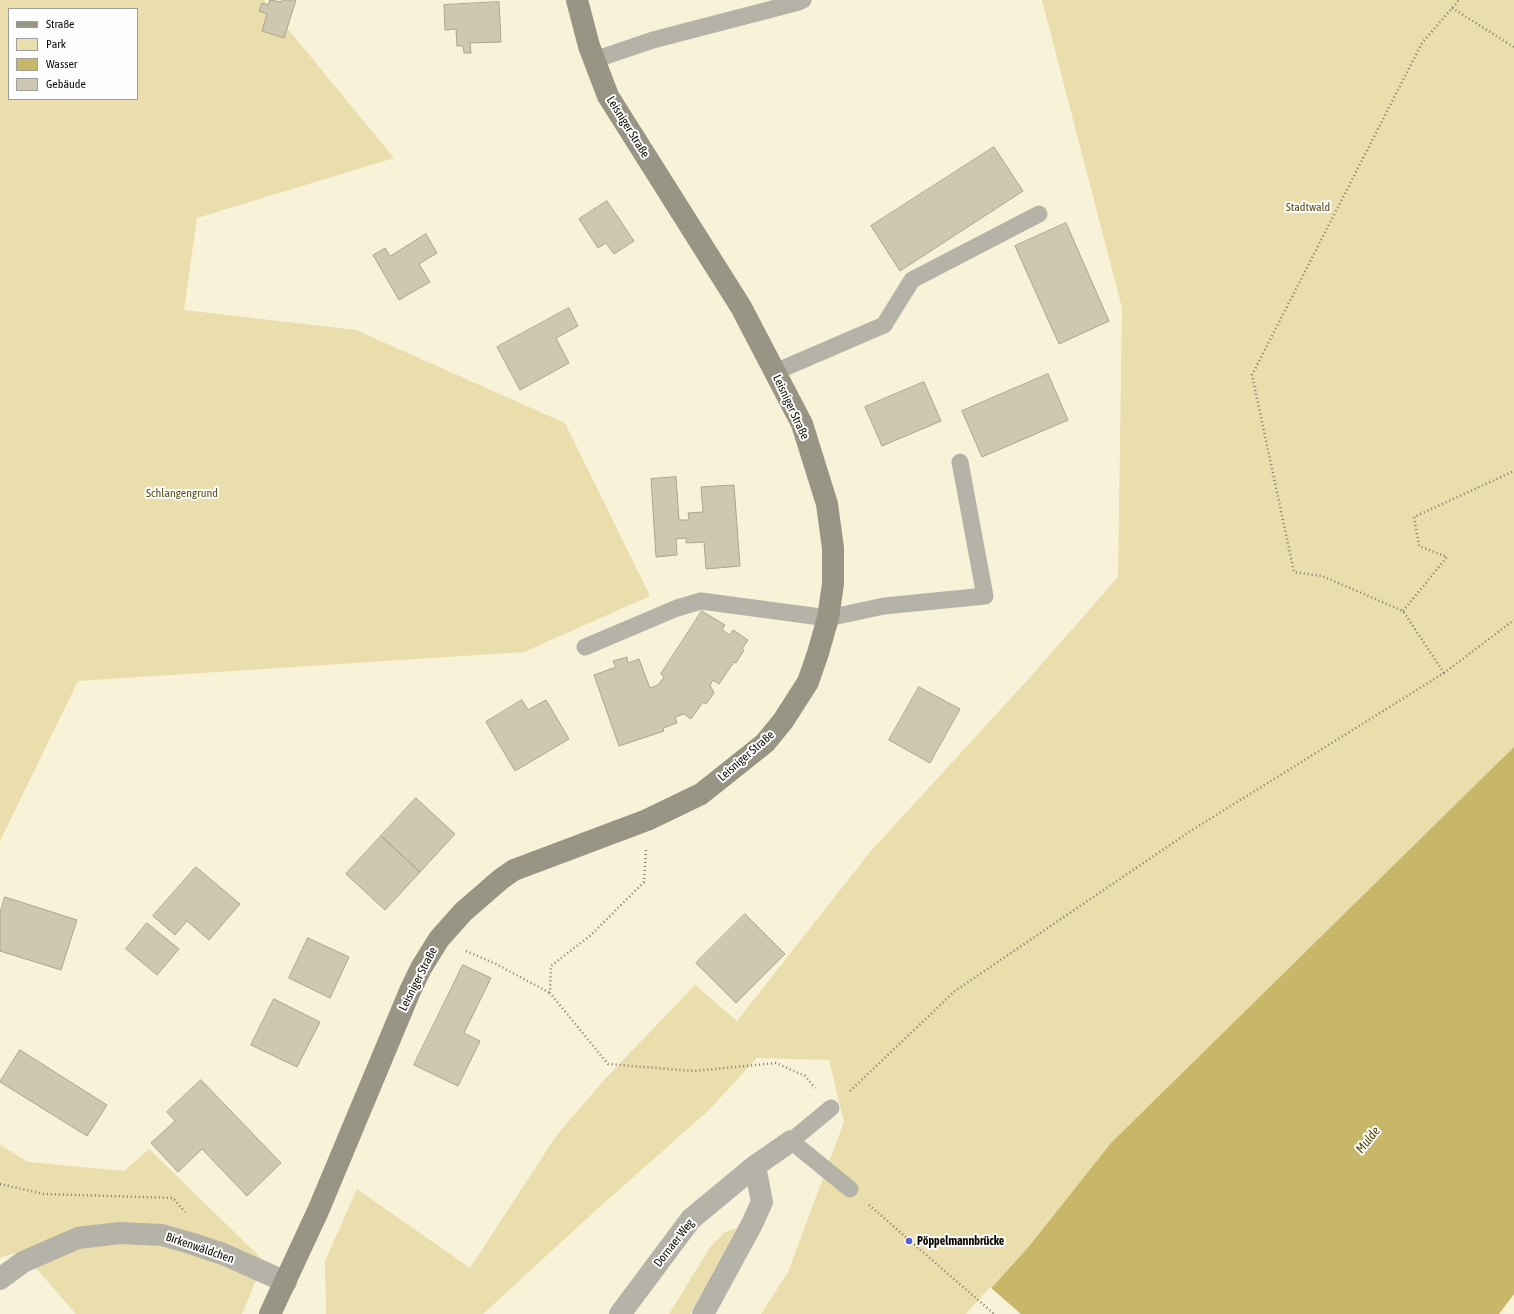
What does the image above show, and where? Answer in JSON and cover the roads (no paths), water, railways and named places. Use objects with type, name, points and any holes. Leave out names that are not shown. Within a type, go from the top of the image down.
[{"type":"main road","name":"Leisniger Straße","points":[[270,1314],[318,1212],[410,991],[421,968],[439,939],[462,912],[491,887],[514,870],[647,820],[701,794],[765,743],[783,721],[808,682],[828,618],[833,584],[833,548],[827,504],[802,424],[742,307],[608,96],[589,46],[577,0]]},
{"type":"street","name":"Dornaer Weg","points":[[620,1314],[691,1219],[755,1166],[791,1141]]},
{"type":"street","points":[[703,1314],[752,1224],[762,1202],[755,1166]]},
{"type":"street","name":"Birkenwäldchen","points":[[0,1279],[23,1262],[78,1238],[120,1233],[162,1234],[223,1254],[286,1282]]},
{"type":"lane","points":[[594,60],[653,40],[803,0]]},
{"type":"lane","points":[[775,372],[884,325],[912,280],[1039,214]]},
{"type":"lane","points":[[585,647],[677,608],[701,601],[828,618],[884,606],[985,596],[960,462]]},
{"type":"lane","points":[[831,1108],[791,1141],[850,1189]]},
{"type":"water","name":"Mulde","points":[[1514,747],[1514,1294],[1499,1314],[968,1314],[1031,1244],[1111,1143]]},
{"type":"place","name":"Pöppelmannbrücke","points":[[909,1241]]},
{"type":"park label","name":"Stadtwald","points":[[1308,207]]},
{"type":"park label","name":"Schlangengrund","points":[[182,493]]}]
